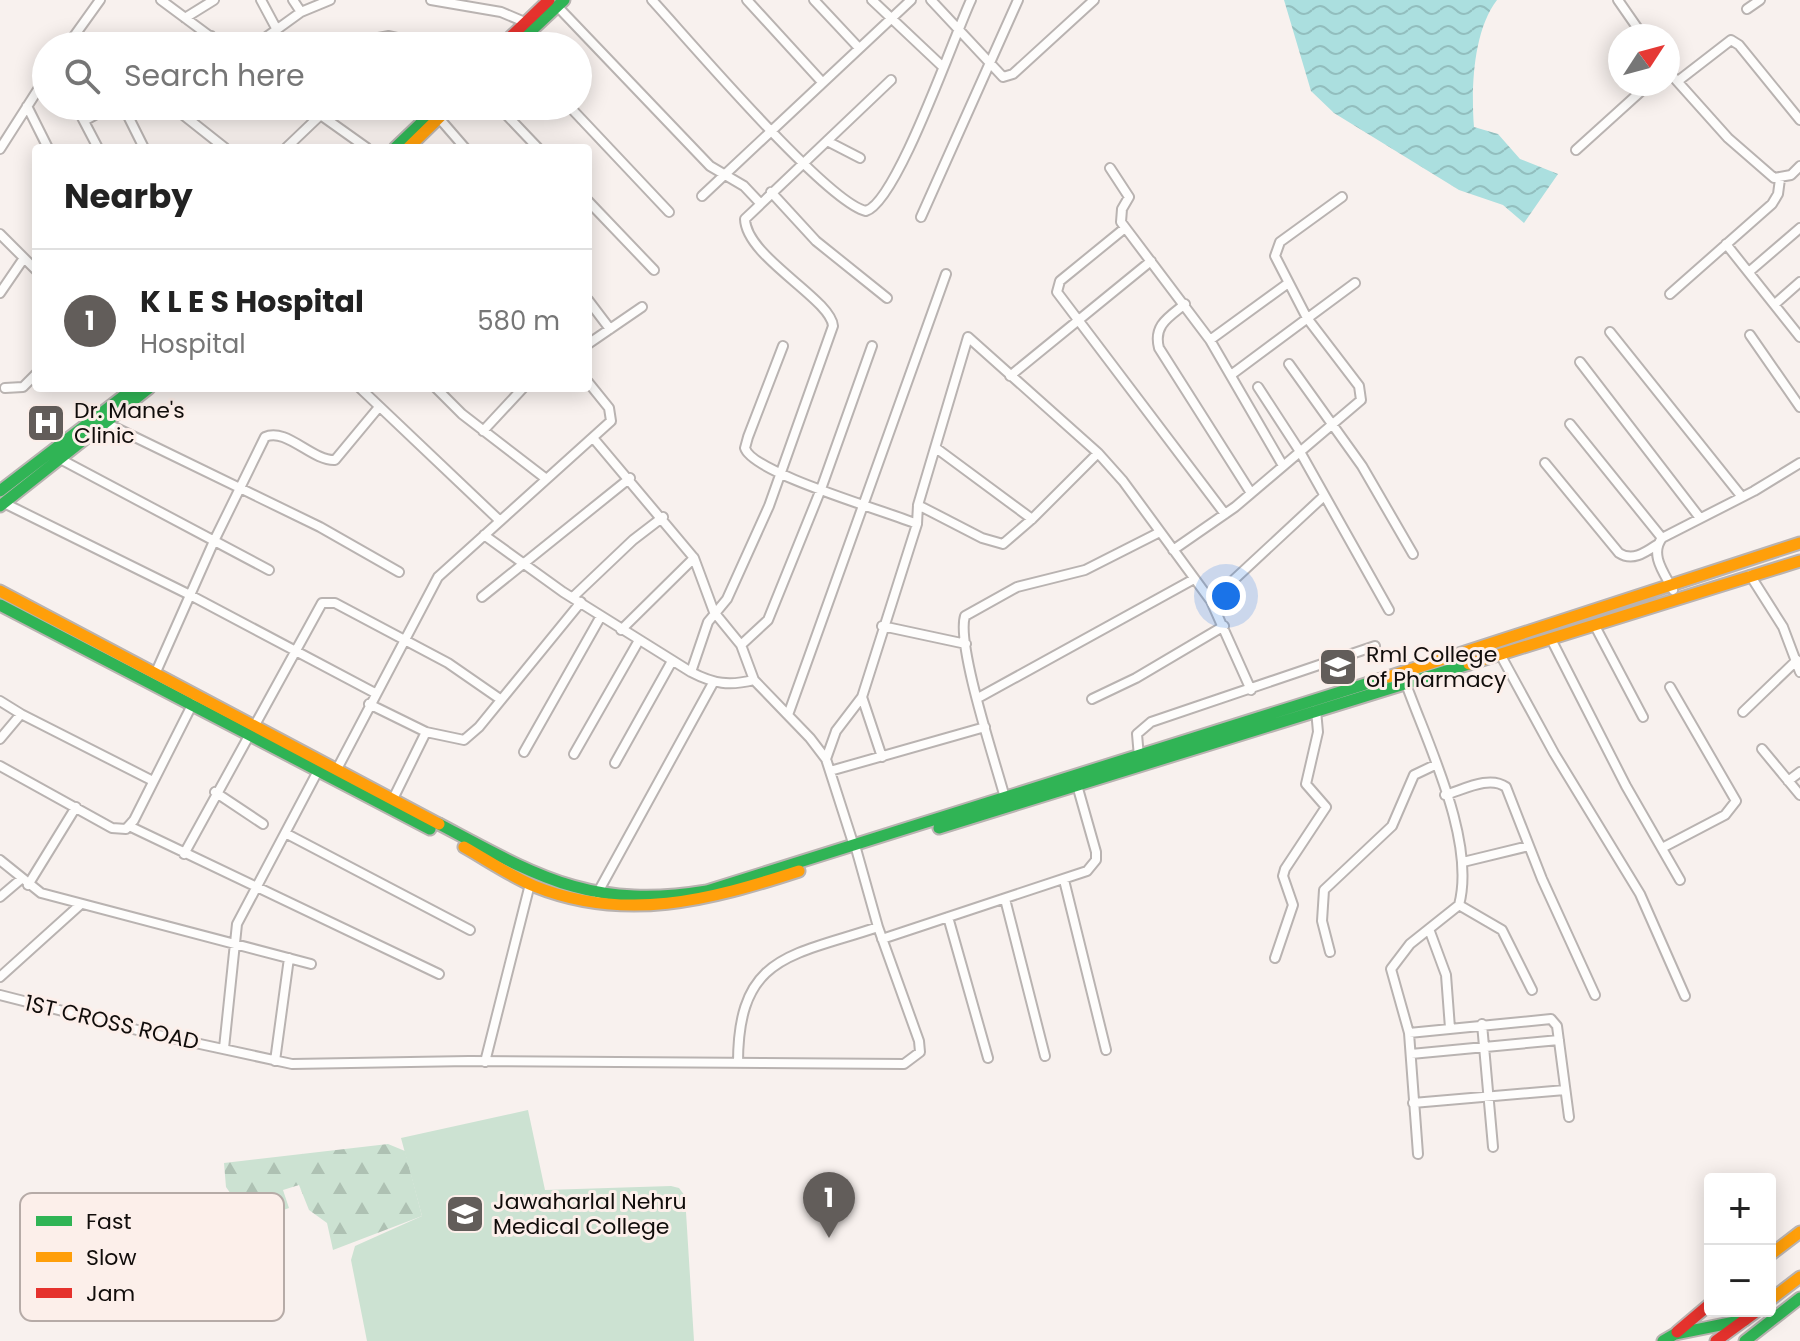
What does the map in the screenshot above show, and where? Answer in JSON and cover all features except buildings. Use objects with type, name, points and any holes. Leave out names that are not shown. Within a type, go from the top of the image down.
[{"type":"main road","points":[[517,32],[557,2]]},
{"type":"main road","points":[[528,32],[557,2]]},
{"type":"main road","points":[[400,144],[429,120]]},
{"type":"main road","points":[[411,144],[432,120]]},
{"type":"main road","points":[[0,491],[93,423],[129,392]]},
{"type":"main road","points":[[2,505],[108,424],[144,392]]},
{"type":"main road","points":[[0,591],[156,672],[530,884],[593,904],[633,909],[711,900],[1005,798],[1590,613],[1800,543]]},
{"type":"main road","points":[[321,766],[337,769],[537,876],[597,894],[662,899],[687,895],[1077,785],[1800,561]]},
{"type":"main road","points":[[0,605],[193,703],[251,728]]},
{"type":"main road","points":[[1776,1250],[1800,1232]]},
{"type":"main road","points":[[1776,1295],[1800,1277]]},
{"type":"main road","points":[[1745,1341],[1800,1298]]},
{"type":"main road","points":[[1672,1339],[1704,1310]]},
{"type":"main road","points":[[1702,1328],[1705,1317]]},
{"type":"main road","points":[[1716,1341],[1749,1317]]},
{"type":"main road","points":[[1672,1339],[1702,1328],[1745,1320]]},
{"type":"street","points":[[77,32],[100,0]]},
{"type":"street","points":[[161,0],[205,32]]},
{"type":"street","points":[[185,18],[214,0]]},
{"type":"street","points":[[261,0],[276,28]]},
{"type":"street","points":[[293,0],[301,12]]},
{"type":"street","points":[[271,32],[301,12],[330,0]]},
{"type":"street","points":[[431,0],[501,12],[527,23]]},
{"type":"street","points":[[652,0],[802,163],[853,205],[866,211],[874,208],[898,173],[971,0]]},
{"type":"street","points":[[747,0],[822,82]]},
{"type":"street","points":[[814,0],[859,48]]},
{"type":"street","points":[[872,0],[943,67]]},
{"type":"street","points":[[702,196],[911,0]]},
{"type":"street","points":[[931,0],[959,26],[998,75],[1009,77],[1094,0]]},
{"type":"street","points":[[921,217],[1018,0]]},
{"type":"street","points":[[1618,0],[1635,24]]},
{"type":"street","points":[[1747,9],[1760,0]]},
{"type":"street","points":[[557,2],[585,32]]},
{"type":"street","points":[[592,40],[710,166],[744,186],[760,203]]},
{"type":"street","points":[[1680,79],[1716,48],[1731,40],[1739,45],[1800,120]]},
{"type":"street","points":[[691,672],[714,612],[727,599],[744,566],[803,416],[833,321],[824,308],[786,278],[747,228],[745,219],[891,80]]},
{"type":"street","points":[[1680,83],[1728,138],[1774,178],[1780,179],[1800,166]]},
{"type":"street","points":[[1576,150],[1636,96]]},
{"type":"street","points":[[0,149],[32,98]]},
{"type":"street","points":[[27,106],[32,116]]},
{"type":"street","points":[[34,120],[46,144]]},
{"type":"street","points":[[130,120],[142,144]]},
{"type":"street","points":[[190,120],[220,144]]},
{"type":"street","points":[[290,144],[314,120]]},
{"type":"street","points":[[328,120],[361,144]]},
{"type":"street","points":[[445,120],[462,144]]},
{"type":"street","points":[[511,120],[534,144]]},
{"type":"street","points":[[582,120],[669,212]]},
{"type":"street","points":[[84,121],[96,144]]},
{"type":"street","points":[[213,144],[216,141]]},
{"type":"street","points":[[827,141],[860,158]]},
{"type":"street","points":[[1110,168],[1129,197],[1120,216],[1125,228],[1210,340],[1282,464]]},
{"type":"street","points":[[1670,294],[1772,204],[1778,194],[1780,179]]},
{"type":"street","points":[[771,192],[816,241],[887,298]]},
{"type":"street","points":[[1173,550],[1225,514],[1299,450],[1358,405],[1361,393],[1354,379],[1307,318],[1275,256],[1276,246],[1342,197]]},
{"type":"street","points":[[592,205],[654,270]]},
{"type":"street","points":[[1125,228],[1057,287],[1225,514]]},
{"type":"street","points":[[1750,271],[1800,228]]},
{"type":"street","points":[[0,234],[32,266]]},
{"type":"street","points":[[1726,244],[1800,337]]},
{"type":"street","points":[[0,293],[24,258]]},
{"type":"street","points":[[1010,376],[1151,261]]},
{"type":"street","points":[[788,715],[946,274]]},
{"type":"street","points":[[1775,304],[1800,282]]},
{"type":"street","points":[[1231,375],[1355,283]]},
{"type":"street","points":[[1210,340],[1287,284]]},
{"type":"street","points":[[1185,304],[1161,324],[1156,337],[1159,348],[1251,493]]},
{"type":"street","points":[[592,305],[610,329]]},
{"type":"street","points":[[592,341],[642,307]]},
{"type":"street","points":[[1610,332],[1742,497]]},
{"type":"street","points":[[1750,335],[1800,407]]},
{"type":"street","points":[[826,759],[836,731],[862,697],[882,626],[917,524],[918,505],[968,337],[1098,453],[1211,601],[1251,690]]},
{"type":"street","points":[[783,346],[745,448],[750,458],[780,475],[917,524]]},
{"type":"street","points":[[741,645],[768,620],[821,489],[872,346]]},
{"type":"street","points":[[1580,362],[1700,518]]},
{"type":"street","points":[[1289,364],[1333,424],[1413,554]]},
{"type":"street","points":[[5,388],[23,387],[32,378]]},
{"type":"street","points":[[1258,387],[1299,450],[1389,610]]},
{"type":"street","points":[[337,769],[438,577],[545,478],[606,428],[611,415],[592,388]]},
{"type":"street","points":[[364,392],[499,520]]},
{"type":"street","points":[[440,392],[483,431],[545,478]]},
{"type":"street","points":[[483,431],[517,392]]},
{"type":"street","points":[[156,672],[214,541],[268,435],[275,435],[323,459],[335,460],[379,407]]},
{"type":"street","points":[[108,424],[240,487],[399,572]]},
{"type":"street","points":[[1570,424],[1660,540],[1659,563],[1678,598]]},
{"type":"street","points":[[594,439],[663,517],[694,558],[714,612],[741,645],[754,680],[826,759],[882,939],[1087,871],[1096,860],[1077,785]]},
{"type":"street","points":[[936,448],[1032,519]]},
{"type":"street","points":[[918,505],[993,543],[1009,541],[1098,453]]},
{"type":"street","points":[[62,460],[269,570]]},
{"type":"street","points":[[1545,463],[1619,553],[1632,557],[1800,463]]},
{"type":"street","points":[[482,597],[630,478]]},
{"type":"street","points":[[1211,601],[1324,496]]},
{"type":"street","points":[[2,505],[190,595],[375,693]]},
{"type":"street","points":[[369,704],[426,732],[464,740],[479,727],[577,600],[633,540],[663,517]]},
{"type":"street","points":[[1005,798],[966,644],[965,616],[981,605],[1031,582],[1085,570],[1160,532]]},
{"type":"street","points":[[484,535],[638,642],[691,672],[713,683],[728,685],[754,680]]},
{"type":"street","points":[[621,630],[694,558]]},
{"type":"street","points":[[1750,575],[1783,627],[1800,672]]},
{"type":"street","points":[[978,698],[1194,579]]},
{"type":"street","points":[[184,854],[316,609],[328,602],[448,663],[500,699]]},
{"type":"street","points":[[524,752],[601,616]]},
{"type":"street","points":[[882,626],[966,644]]},
{"type":"street","points":[[1092,699],[1136,678],[1224,626]]},
{"type":"street","points":[[1595,626],[1643,717]]},
{"type":"street","points":[[1551,639],[1680,880]]},
{"type":"street","points":[[574,754],[638,642]]},
{"type":"street","points":[[1139,757],[1135,742],[1145,725],[1375,646]]},
{"type":"street","points":[[1500,654],[1554,753],[1640,894],[1685,996]]},
{"type":"street","points":[[1743,712],[1797,660]]},
{"type":"street","points":[[615,763],[672,661]]},
{"type":"street","points":[[597,894],[713,683]]},
{"type":"street","points":[[1406,684],[1445,795],[1463,862],[1459,905],[1410,944],[1391,969],[1409,1033],[1418,1154]]},
{"type":"street","points":[[1662,848],[1725,815],[1736,801],[1670,687]]},
{"type":"street","points":[[862,697],[882,757]]},
{"type":"street","points":[[0,701],[153,781]]},
{"type":"street","points":[[129,826],[193,703]]},
{"type":"street","points":[[1275,958],[1293,905],[1283,876],[1285,869],[1326,807],[1306,784],[1318,732],[1316,710]]},
{"type":"street","points":[[0,739],[21,714]]},
{"type":"street","points":[[830,771],[985,727]]},
{"type":"street","points":[[393,799],[426,732]]},
{"type":"street","points":[[1762,749],[1800,795]]},
{"type":"street","points":[[1330,952],[1322,921],[1324,890],[1392,826],[1414,775],[1435,765]]},
{"type":"street","points":[[0,766],[112,828],[129,826],[439,974]]},
{"type":"street","points":[[224,1048],[232,941],[237,924],[321,766]]},
{"type":"street","points":[[1788,781],[1800,772]]},
{"type":"street","points":[[1445,795],[1483,783],[1500,783],[1515,806],[1529,846],[1595,995]]},
{"type":"street","points":[[215,792],[263,824]]},
{"type":"street","points":[[28,885],[76,807]]},
{"type":"street","points":[[287,834],[470,930]]},
{"type":"street","points":[[1463,862],[1529,846]]},
{"type":"street","points":[[0,860],[20,880],[41,893],[311,964]]},
{"type":"street","points":[[0,897],[20,880]]},
{"type":"street","points":[[1064,880],[1106,1050]]},
{"type":"street","points":[[485,1062],[530,884]]},
{"type":"street","points":[[1005,899],[1045,1056]]},
{"type":"street","points":[[0,977],[81,904]]},
{"type":"street","points":[[1459,905],[1502,930],[1532,990]]},
{"type":"street","points":[[948,917],[988,1058]]},
{"type":"street","points":[[738,1063],[742,1018],[762,973],[790,957],[878,927]]},
{"type":"street","points":[[1429,929],[1446,975],[1450,1028]]},
{"type":"street","name":"1ST CROSS ROAD","points":[[0,995],[275,1061],[341,1066],[485,1062],[912,1062],[920,1052],[919,1041],[882,939]]},
{"type":"street","points":[[275,1061],[289,958]]},
{"type":"street","points":[[1409,1033],[1551,1019],[1557,1026],[1569,1117]]},
{"type":"street","points":[[1482,1024],[1493,1147]]},
{"type":"street","points":[[1411,1054],[1559,1040]]},
{"type":"street","points":[[1413,1103],[1565,1090]]},
{"type":"green space","points":[[528,1110],[545,1190],[671,1186],[679,1188],[685,1196],[694,1341],[367,1341],[351,1260],[355,1246],[422,1216],[401,1138]]},
{"type":"green space","points":[[388,1144],[405,1151],[422,1216],[333,1250],[327,1223],[309,1210],[299,1185],[283,1190],[284,1193],[230,1193],[226,1187],[224,1163]]},
{"type":"green space","points":[[284,1193],[289,1208],[284,1210]]},
{"type":"water","points":[[1284,0],[1497,0],[1478,44],[1473,95],[1474,127],[1498,134],[1520,159],[1558,174],[1524,223],[1503,205],[1459,190],[1334,113],[1311,91]]},
{"type":"traffic: fast","points":[[530,32],[564,0]]},
{"type":"traffic: fast","points":[[399,144],[424,120]]},
{"type":"traffic: fast","points":[[0,491],[129,392]]},
{"type":"traffic: fast","points":[[0,506],[144,392]]},
{"type":"traffic: fast","points":[[0,605],[430,829]]},
{"type":"traffic: fast","points":[[939,828],[1469,664]]},
{"type":"traffic: fast","points":[[439,824],[536,873],[597,892],[666,896],[707,891],[1388,677]]},
{"type":"traffic: fast","points":[[1745,1341],[1800,1298]]},
{"type":"traffic: fast","points":[[1663,1341],[1675,1334],[1745,1320]]},
{"type":"traffic: slow","points":[[412,144],[437,120]]},
{"type":"traffic: slow","points":[[1388,677],[1800,543]]},
{"type":"traffic: slow","points":[[1469,664],[1800,561]]},
{"type":"traffic: slow","points":[[0,591],[439,824]]},
{"type":"traffic: slow","points":[[464,847],[534,886],[601,903],[634,905],[700,898],[799,871]]},
{"type":"traffic: slow","points":[[1776,1250],[1800,1232]]},
{"type":"traffic: slow","points":[[1776,1295],[1800,1277]]},
{"type":"traffic: jam","points":[[516,32],[549,0]]},
{"type":"traffic: jam","points":[[1677,1332],[1704,1309]]},
{"type":"traffic: jam","points":[[1716,1341],[1749,1317]]},
{"type":"place","name":"Dr. Mane's Clinic","points":[[46,423]]},
{"type":"place","name":"Rml College of Pharmacy","points":[[1338,667]]},
{"type":"place","name":"Jawaharlal Nehru Medical College","points":[[465,1214]]},
{"type":"place","name":"K L E S Hospital","points":[[829,1238]]}]
